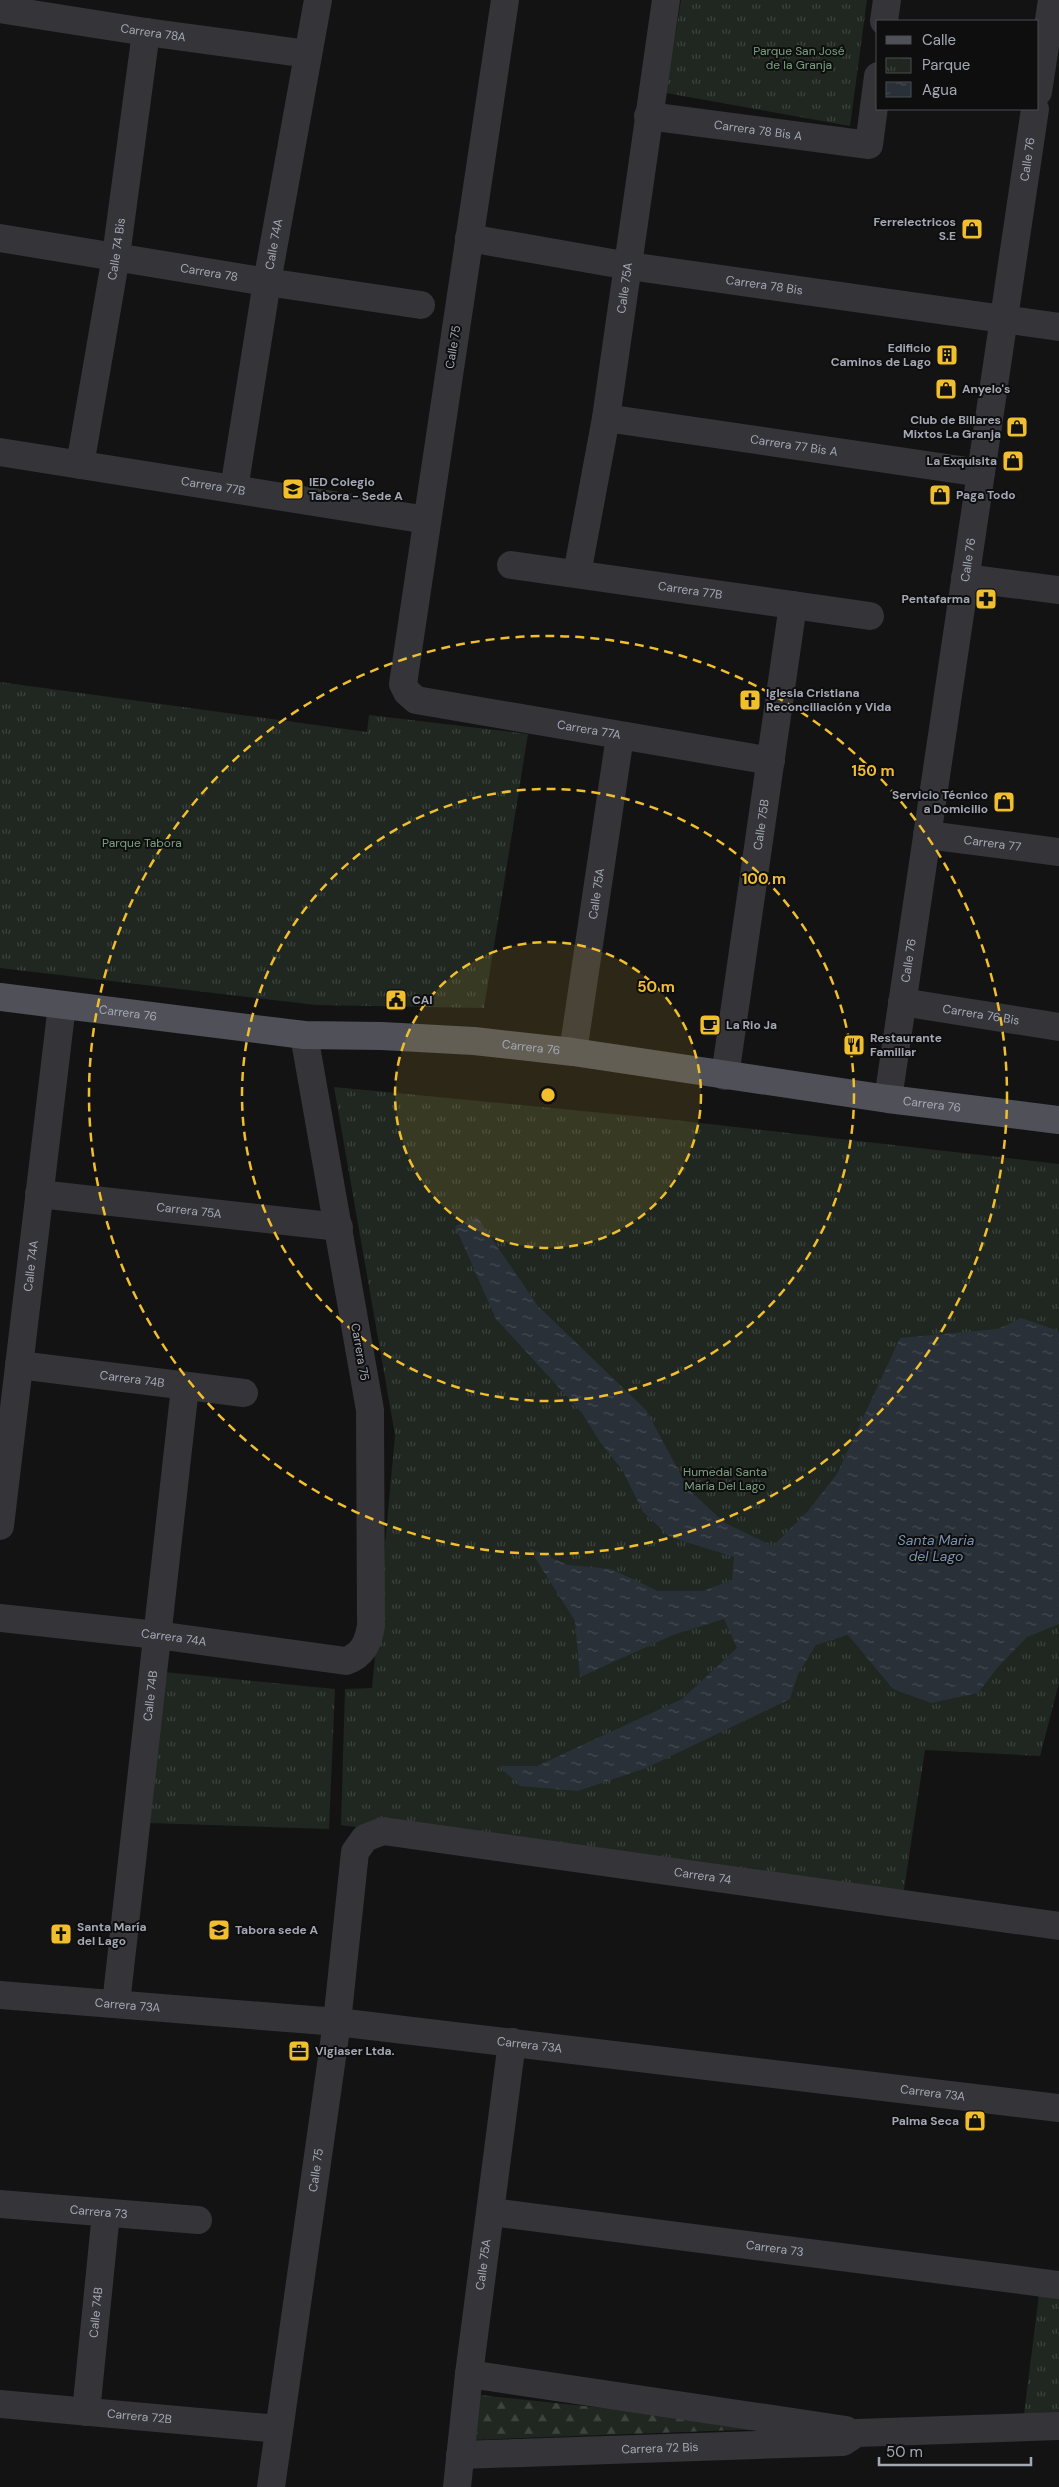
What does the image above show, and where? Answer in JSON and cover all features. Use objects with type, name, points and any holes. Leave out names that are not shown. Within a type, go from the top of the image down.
[{"type":"main road","name":"Carrera 76","points":[[0,997],[304,1035],[382,1036],[474,1041],[573,1052],[888,1099],[1059,1120]]},
{"type":"street","name":"Calle 74A","points":[[234,489],[267,282],[318,0]]},
{"type":"street","name":"Calle 75","points":[[408,692],[403,684],[505,0]]},
{"type":"street","name":"Calle 75A","points":[[577,574],[606,418],[666,0]]},
{"type":"street","points":[[884,20],[887,0]]},
{"type":"street","points":[[1039,90],[1050,66],[1052,0]]},
{"type":"street","name":"Carrera 78A","points":[[2,11],[308,54]]},
{"type":"street","name":"Calle 74 Bis","points":[[80,465],[116,256],[146,32]]},
{"type":"street","name":"Carrera 78 Bis A","points":[[648,116],[870,144],[876,93]]},
{"type":"street","name":"Calle 76","points":[[888,1099],[1035,110]]},
{"type":"street","name":"Carrera 78","points":[[0,238],[421,305]]},
{"type":"street","name":"Carrera 78 Bis","points":[[469,238],[629,266],[1003,321],[1059,327]]},
{"type":"street","name":"Carrera 77 Bis A","points":[[606,418],[981,473]]},
{"type":"street","name":"Carrera 77B","points":[[0,452],[427,520]]},
{"type":"street","name":"Carrera 77B","points":[[511,565],[870,616]]},
{"type":"street","points":[[965,578],[1059,590]]},
{"type":"street","name":"Calle 75B","points":[[725,1076],[793,605]]},
{"type":"street","name":"Carrera 77A","points":[[408,692],[416,700],[771,761]]},
{"type":"street","name":"Calle 75A","points":[[573,1052],[620,736]]},
{"type":"street","name":"Carrera 77","points":[[927,835],[1059,852]]},
{"type":"street","name":"Carrera 76 Bis","points":[[902,1002],[1059,1028]]},
{"type":"street","name":"Calle 74A","points":[[0,1526],[62,1005]]},
{"type":"street","name":"Carrera 75","points":[[304,1035],[370,1410],[371,1626],[368,1644],[355,1658],[346,1661]]},
{"type":"street","name":"Carrera 75A","points":[[40,1194],[339,1227]]},
{"type":"street","name":"Carrera 74B","points":[[19,1365],[244,1393]]},
{"type":"street","name":"Calle 74B","points":[[116,2004],[185,1386]]},
{"type":"street","name":"Carrera 74A","points":[[0,1618],[157,1635],[346,1661]]},
{"type":"street","name":"Carrera 74","points":[[356,1852],[365,1838],[383,1832],[1059,1926]]},
{"type":"street","name":"Calle 75","points":[[271,2487],[337,2022],[356,1852]]},
{"type":"street","name":"Carrera 73A","points":[[0,1995],[337,2022],[1059,2108]]},
{"type":"street","name":"Calle 75A","points":[[456,2487],[512,2042]]},
{"type":"street","name":"Carrera 73","points":[[0,2204],[198,2220]]},
{"type":"street","name":"Carrera 73","points":[[491,2212],[1059,2285]]},
{"type":"street","name":"Calle 74B","points":[[86,2412],[106,2213]]},
{"type":"street","name":"Carrera 72 Bis","points":[[469,2374],[842,2428],[857,2433],[1059,2426]]},
{"type":"street","name":"Carrera 72B","points":[[0,2404],[279,2429]]},
{"type":"street","name":"Carrera 72 Bis","points":[[460,2455],[843,2442],[857,2433]]},
{"type":"green space","name":"Parque San José de la Granja","points":[[681,0],[867,0],[850,126],[666,93]]},
{"type":"green space","name":"Parque Tabora","points":[[0,682],[367,732],[369,715],[528,734],[484,1008],[316,1005],[0,968]]},
{"type":"green space","name":"Humedal Santa María Del Lago","points":[[334,1087],[665,1119],[1059,1164],[1059,1683],[1040,1756],[925,1750],[902,1903],[341,1825],[345,1689],[372,1688],[395,1435]]},
{"type":"green space","points":[[164,1672],[335,1689],[329,1829],[150,1823]]},
{"type":"green space","points":[[1039,2294],[1059,2296],[1059,2414],[1024,2414]]},
{"type":"green space","points":[[480,2395],[793,2428],[471,2440]]},
{"type":"water","name":"Santa Maria del Lago","points":[[477,1217],[538,1306],[646,1410],[689,1490],[725,1523],[773,1546],[807,1512],[837,1474],[900,1338],[998,1329],[1021,1318],[1059,1331],[1059,1624],[1027,1637],[998,1667],[978,1693],[931,1703],[893,1689],[848,1635],[816,1645],[798,1674],[790,1699],[646,1768],[578,1791],[520,1786],[499,1766],[537,1766],[682,1699],[737,1648],[724,1619],[673,1635],[580,1677],[575,1621],[529,1548],[568,1565],[611,1569],[658,1591],[703,1591],[732,1580],[734,1557],[670,1537],[643,1512],[623,1471],[600,1442],[582,1413],[496,1319],[455,1226]]},
{"type":"place","name":"Ferrelectricos S.E","points":[[972,229]]},
{"type":"place","name":"Edificio Caminos de Lago","points":[[947,355]]},
{"type":"place","name":"Anyelo's","points":[[946,389]]},
{"type":"place","name":"Club de Billares Mixtos La Granja","points":[[1017,427]]},
{"type":"place","name":"La Exquisita","points":[[1013,461]]},
{"type":"place","name":"IED Colegio Tabora - Sede A","points":[[293,489]]},
{"type":"place","name":"Paga Todo","points":[[940,495]]},
{"type":"place","name":"Pentafarma","points":[[986,599]]},
{"type":"place","name":"Iglesia Cristiana Reconciliación y Vida","points":[[750,700]]},
{"type":"place","name":"Servicio Técnico a Domicilio","points":[[1004,802]]},
{"type":"place","name":"CAI","points":[[396,1000]]},
{"type":"place","name":"La Rio Ja","points":[[710,1025]]},
{"type":"place","name":"Restaurante Familiar","points":[[854,1045]]},
{"type":"place","name":"Tabora sede A","points":[[219,1930]]},
{"type":"place","name":"Santa María del Lago","points":[[61,1934]]},
{"type":"place","name":"Vigiaser Ltda.","points":[[299,2051]]},
{"type":"place","name":"Palma Seca","points":[[975,2121]]}]
